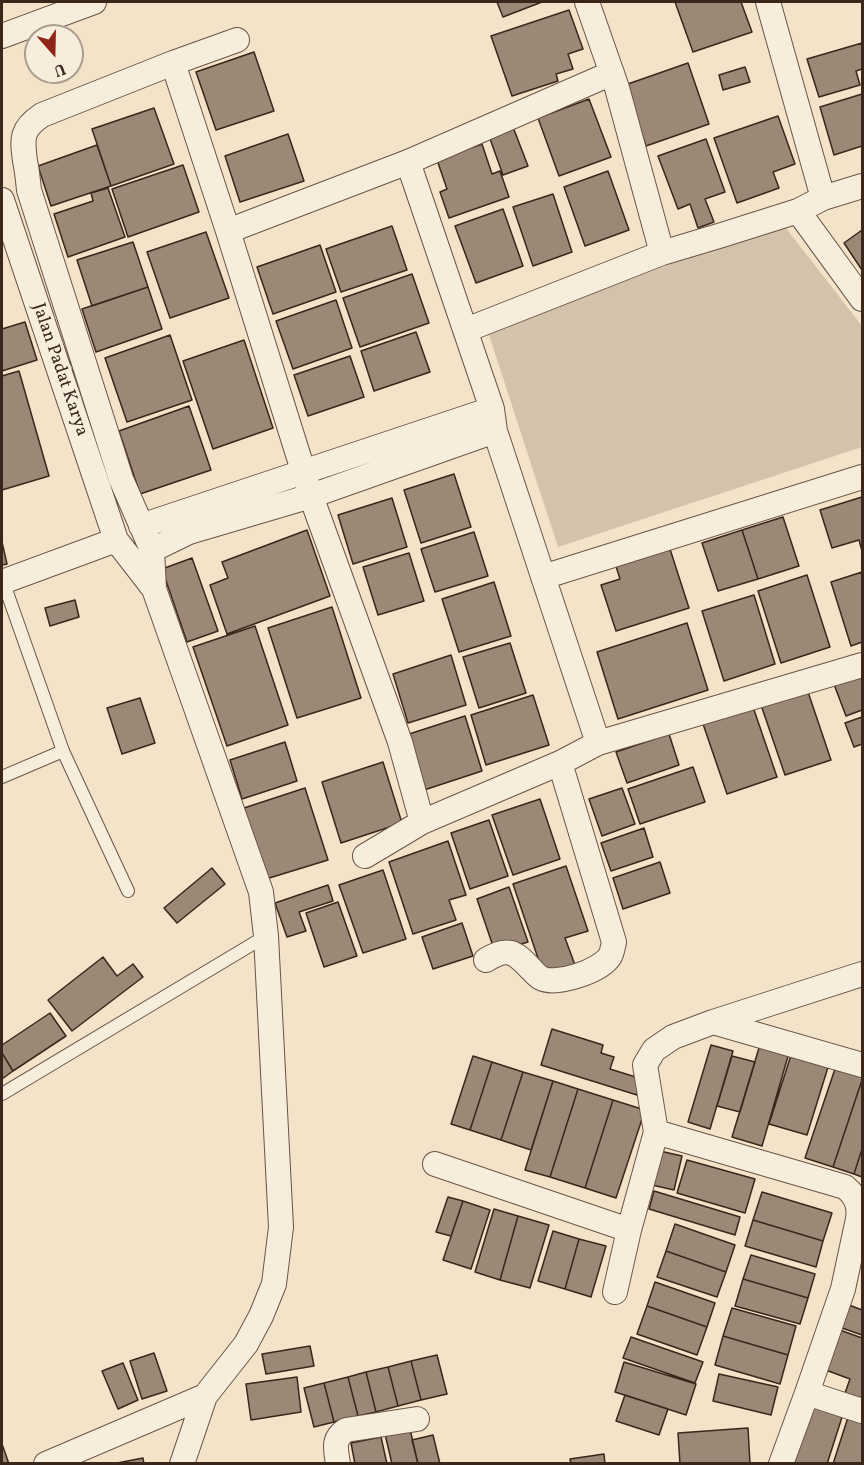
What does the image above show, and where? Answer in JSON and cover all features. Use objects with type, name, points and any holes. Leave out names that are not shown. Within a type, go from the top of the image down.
[{"type":"street","points":[[2,36],[94,2]]},
{"type":"street","points":[[586,2],[617,88],[662,253]]},
{"type":"street","points":[[768,2],[823,198]]},
{"type":"street","points":[[182,1464],[205,1396],[246,1344],[274,1284],[281,1227],[266,936],[261,892],[154,589],[152,550],[121,479],[29,190],[22,140],[32,122],[42,116],[173,63],[237,40]]},
{"type":"street","points":[[173,63],[310,496],[400,742],[422,822]]},
{"type":"street","points":[[228,231],[408,162],[612,73]]},
{"type":"street","points":[[408,162],[466,330],[543,577],[598,743]]},
{"type":"street","points":[[466,330],[662,253],[798,211],[823,198],[862,186]]},
{"type":"street","name":"Jalan Padat Karya","points":[[2,200],[116,540],[154,589]]},
{"type":"street","points":[[798,211],[862,299]]},
{"type":"street","points":[[141,526],[304,472],[494,420]]},
{"type":"street","points":[[152,550],[189,532],[310,496],[494,420]]},
{"type":"street","points":[[543,577],[862,477]]},
{"type":"street","points":[[2,581],[116,540]]},
{"type":"street","points":[[365,856],[422,822],[560,763],[598,743],[862,665]]},
{"type":"street","points":[[486,960],[495,954],[511,953],[520,958],[541,978],[552,980],[586,974],[611,956],[614,942],[560,763]]},
{"type":"street","points":[[615,1292],[629,1230],[656,1132],[645,1065],[654,1050],[673,1038],[714,1022],[862,974]]},
{"type":"street","points":[[714,1022],[862,1065]]},
{"type":"street","points":[[656,1132],[845,1187],[857,1201],[859,1211],[853,1292],[807,1393],[781,1464]]},
{"type":"street","points":[[435,1164],[629,1230]]},
{"type":"street","points":[[807,1393],[862,1411]]},
{"type":"street","points":[[46,1464],[205,1396]]},
{"type":"street","points":[[338,1464],[336,1443],[338,1435],[345,1430],[417,1419]]},
{"type":"lane","points":[[2,581],[63,751],[128,891]]},
{"type":"lane","points":[[2,777],[63,751]]},
{"type":"lane","points":[[2,1094],[266,936]]},
{"type":"shaded area","points":[[782,223],[862,326],[862,447],[558,547],[488,332]]},
{"type":"building","points":[[497,2],[542,2],[503,17]]},
{"type":"building","points":[[675,2],[741,2],[752,32],[693,52]]},
{"type":"building","points":[[569,10],[583,49],[568,54],[573,69],[556,74],[558,81],[512,96],[491,36]]},
{"type":"building","points":[[862,43],[862,69],[856,71],[860,85],[819,97],[807,59]]},
{"type":"building","points":[[254,52],[274,111],[216,130],[196,72]]},
{"type":"building","points":[[688,63],[709,124],[646,146],[625,85]]},
{"type":"building","points":[[745,67],[750,82],[723,90],[719,75]]},
{"type":"building","points":[[862,94],[862,146],[834,155],[820,107]]},
{"type":"building","points":[[589,99],[611,157],[559,176],[538,118]]},
{"type":"building","points":[[154,108],[174,164],[111,186],[92,129]]},
{"type":"building","points":[[778,116],[795,164],[773,172],[779,188],[737,203],[714,138]]},
{"type":"building","points":[[513,127],[528,166],[503,175],[489,136]]},
{"type":"building","points":[[288,134],[304,181],[240,202],[225,156]]},
{"type":"building","points":[[706,139],[725,192],[705,199],[714,222],[698,228],[690,204],[678,209],[658,156]]},
{"type":"building","points":[[482,144],[492,174],[500,171],[509,197],[449,218],[440,192],[447,189],[437,160]]},
{"type":"building","points":[[97,145],[111,186],[51,206],[38,166]]},
{"type":"building","points":[[183,165],[199,212],[128,237],[112,189]]},
{"type":"building","points":[[608,171],[629,230],[585,246],[564,187]]},
{"type":"building","points":[[108,188],[125,237],[68,257],[54,214],[93,201],[91,193]]},
{"type":"building","points":[[553,194],[572,252],[533,266],[513,207]]},
{"type":"building","points":[[503,209],[523,266],[476,283],[455,226]]},
{"type":"building","points":[[392,226],[407,270],[341,292],[326,249]]},
{"type":"building","points":[[862,230],[862,270],[844,243]]},
{"type":"building","points":[[206,232],[229,298],[170,318],[147,252]]},
{"type":"building","points":[[133,242],[148,287],[92,306],[77,260]]},
{"type":"building","points":[[320,245],[336,292],[273,314],[257,267]]},
{"type":"building","points":[[412,274],[429,323],[360,347],[343,298]]},
{"type":"building","points":[[148,287],[162,329],[96,352],[82,309]]},
{"type":"building","points":[[336,300],[352,348],[293,369],[276,321]]},
{"type":"building","points":[[25,322],[37,360],[2,371],[2,329]]},
{"type":"building","points":[[416,332],[430,372],[374,391],[361,351]]},
{"type":"building","points":[[170,335],[192,400],[127,422],[105,358]]},
{"type":"building","points":[[244,340],[273,428],[213,449],[183,361]]},
{"type":"building","points":[[350,356],[364,397],[308,416],[294,375]]},
{"type":"building","points":[[19,371],[49,476],[2,490],[2,376]]},
{"type":"building","points":[[189,406],[211,470],[140,494],[119,431]]},
{"type":"building","points":[[454,474],[471,527],[421,543],[404,490]]},
{"type":"building","points":[[862,497],[862,551],[859,540],[832,548],[820,510]]},
{"type":"building","points":[[392,498],[407,547],[353,564],[338,515]]},
{"type":"building","points":[[783,517],[799,566],[758,579],[742,530]]},
{"type":"building","points":[[307,530],[330,596],[227,634],[210,585],[228,578],[222,562]]},
{"type":"building","points":[[742,530],[758,579],[718,591],[702,543]]},
{"type":"building","points":[[474,532],[488,576],[435,592],[421,549]]},
{"type":"building","points":[[2,542],[7,564],[2,565]]},
{"type":"building","points":[[669,546],[689,608],[616,631],[601,585],[620,579],[615,563]]},
{"type":"building","points":[[409,553],[424,601],[378,615],[363,567]]},
{"type":"building","points":[[192,558],[218,631],[187,642],[162,569]]},
{"type":"building","points":[[862,572],[862,642],[851,646],[831,582]]},
{"type":"building","points":[[807,575],[830,647],[781,663],[758,591]]},
{"type":"building","points":[[494,582],[511,636],[459,652],[442,599]]},
{"type":"building","points":[[754,595],[775,664],[724,681],[702,611]]},
{"type":"building","points":[[75,600],[79,617],[50,626],[45,608]]},
{"type":"building","points":[[332,607],[361,698],[297,718],[268,628]]},
{"type":"building","points":[[687,623],[708,690],[618,719],[597,652]]},
{"type":"building","points":[[255,626],[288,725],[227,746],[193,647]]},
{"type":"building","points":[[510,643],[526,693],[479,708],[463,657]]},
{"type":"building","points":[[451,655],[466,705],[408,723],[393,674]]},
{"type":"building","points":[[862,668],[862,710],[846,716],[832,679]]},
{"type":"building","points":[[807,689],[831,760],[785,775],[761,705]]},
{"type":"building","points":[[533,695],[549,745],[486,765],[471,715]]},
{"type":"building","points":[[140,698],[155,743],[122,754],[107,708]]},
{"type":"building","points":[[752,704],[777,777],[727,794],[702,721]]},
{"type":"building","points":[[465,716],[482,771],[424,790],[406,735]]},
{"type":"building","points":[[862,717],[862,744],[854,747],[845,723]]},
{"type":"building","points":[[669,734],[679,765],[627,783],[616,752]]},
{"type":"building","points":[[285,742],[297,781],[242,799],[230,760]]},
{"type":"building","points":[[383,762],[402,823],[341,843],[322,782]]},
{"type":"building","points":[[693,767],[705,802],[640,824],[628,789]]},
{"type":"building","points":[[305,788],[328,860],[266,879],[244,808]]},
{"type":"building","points":[[622,788],[635,824],[602,836],[589,799]]},
{"type":"building","points":[[540,799],[560,859],[513,875],[492,815]]},
{"type":"building","points":[[489,820],[508,876],[470,889],[451,833]]},
{"type":"building","points":[[644,828],[653,857],[611,871],[601,843]]},
{"type":"building","points":[[448,841],[466,895],[449,900],[456,920],[413,934],[389,862]]},
{"type":"building","points":[[660,862],[670,893],[623,909],[613,878]]},
{"type":"building","points":[[566,866],[588,931],[565,938],[575,965],[544,976],[513,884]]},
{"type":"building","points":[[212,868],[225,884],[177,923],[164,908]]},
{"type":"building","points":[[383,870],[406,939],[363,953],[339,885]]},
{"type":"building","points":[[328,885],[333,901],[299,912],[306,931],[287,937],[275,903]]},
{"type":"building","points":[[509,887],[528,942],[495,952],[477,899]]},
{"type":"building","points":[[338,902],[357,956],[324,967],[306,913]]},
{"type":"building","points":[[462,923],[473,956],[433,969],[422,937]]},
{"type":"building","points":[[103,957],[117,976],[133,964],[143,977],[72,1031],[48,1000]]},
{"type":"building","points":[[50,1013],[66,1036],[13,1071],[2,1053],[2,1045]]},
{"type":"building","points":[[552,1029],[603,1045],[601,1053],[614,1057],[610,1069],[642,1079],[637,1095],[541,1065]]},
{"type":"building","points":[[762,1038],[791,1046],[762,1146],[732,1137]]},
{"type":"building","points":[[711,1045],[733,1051],[710,1129],[688,1122]]},
{"type":"building","points":[[792,1052],[829,1064],[807,1135],[769,1124]]},
{"type":"building","points":[[2,1053],[13,1071],[2,1079]]},
{"type":"building","points":[[473,1056],[492,1062],[470,1130],[451,1124]]},
{"type":"building","points":[[732,1056],[755,1062],[740,1112],[717,1106]]},
{"type":"building","points":[[492,1062],[523,1072],[501,1140],[470,1130]]},
{"type":"building","points":[[837,1063],[862,1071],[862,1080],[833,1167],[805,1158]]},
{"type":"building","points":[[523,1072],[553,1081],[531,1150],[501,1140]]},
{"type":"building","points":[[862,1080],[862,1149],[854,1174],[833,1167]]},
{"type":"building","points":[[553,1081],[578,1089],[550,1177],[525,1170]]},
{"type":"building","points":[[578,1089],[613,1100],[585,1188],[550,1177]]},
{"type":"building","points":[[613,1100],[645,1110],[616,1198],[585,1188]]},
{"type":"building","points":[[862,1149],[862,1177],[854,1174]]},
{"type":"building","points":[[660,1151],[682,1156],[674,1190],[652,1185]]},
{"type":"building","points":[[687,1160],[755,1179],[745,1213],[677,1193]]},
{"type":"building","points":[[654,1191],[740,1217],[735,1235],[649,1209]]},
{"type":"building","points":[[762,1192],[832,1213],[823,1241],[753,1220]]},
{"type":"building","points":[[448,1197],[463,1201],[451,1236],[436,1232]]},
{"type":"building","points":[[463,1201],[490,1210],[471,1269],[443,1260]]},
{"type":"building","points":[[494,1209],[518,1216],[500,1280],[475,1272]]},
{"type":"building","points":[[518,1216],[549,1225],[530,1288],[500,1280]]},
{"type":"building","points":[[753,1220],[823,1241],[816,1267],[745,1246]]},
{"type":"building","points":[[675,1224],[735,1245],[726,1272],[666,1251]]},
{"type":"building","points":[[553,1231],[579,1239],[565,1289],[538,1281]]},
{"type":"building","points":[[579,1239],[606,1246],[591,1297],[565,1289]]},
{"type":"building","points":[[666,1251],[726,1272],[717,1297],[657,1277]]},
{"type":"building","points":[[751,1255],[815,1274],[808,1298],[743,1279]]},
{"type":"building","points":[[743,1279],[808,1298],[800,1324],[735,1306]]},
{"type":"building","points":[[655,1282],[715,1303],[707,1327],[647,1306]]},
{"type":"building","points":[[849,1305],[862,1310],[862,1335],[842,1328]]},
{"type":"building","points":[[647,1306],[707,1327],[697,1355],[637,1334]]},
{"type":"building","points":[[732,1308],[796,1326],[788,1355],[723,1336]]},
{"type":"building","points":[[837,1329],[862,1338],[862,1403],[844,1396],[850,1379],[823,1369]]},
{"type":"building","points":[[723,1336],[788,1355],[780,1384],[715,1365]]},
{"type":"building","points":[[631,1337],[703,1362],[695,1383],[623,1358]]},
{"type":"building","points":[[310,1346],[314,1366],[266,1374],[262,1354]]},
{"type":"building","points":[[154,1353],[167,1391],[142,1399],[130,1361]]},
{"type":"building","points":[[437,1355],[447,1394],[421,1400],[411,1361]]},
{"type":"building","points":[[411,1361],[421,1400],[398,1406],[388,1367]]},
{"type":"building","points":[[624,1362],[696,1384],[686,1415],[615,1392]]},
{"type":"building","points":[[123,1363],[138,1400],[118,1409],[102,1371]]},
{"type":"building","points":[[388,1367],[398,1406],[376,1412],[366,1372]]},
{"type":"building","points":[[366,1372],[376,1412],[358,1416],[348,1377]]},
{"type":"building","points":[[719,1374],[778,1387],[771,1415],[713,1401]]},
{"type":"building","points":[[297,1377],[301,1412],[251,1420],[246,1384]]},
{"type":"building","points":[[348,1377],[358,1416],[334,1422],[324,1383]]},
{"type":"building","points":[[324,1383],[334,1422],[314,1427],[304,1388]]},
{"type":"building","points":[[625,1395],[668,1409],[659,1435],[616,1421]]},
{"type":"building","points":[[807,1399],[844,1411],[827,1464],[792,1464]]},
{"type":"building","points":[[850,1411],[862,1415],[862,1464],[833,1464]]},
{"type":"building","points":[[748,1428],[750,1464],[680,1464],[678,1433]]},
{"type":"building","points":[[410,1429],[418,1464],[392,1464],[385,1434]]},
{"type":"building","points":[[433,1435],[440,1464],[418,1464],[412,1440]]},
{"type":"building","points":[[381,1437],[387,1464],[355,1464],[351,1443]]},
{"type":"building","points":[[2,1444],[9,1464],[2,1464]]},
{"type":"building","points":[[604,1454],[605,1464],[571,1464],[570,1459]]},
{"type":"building","points":[[143,1458],[144,1464],[112,1464]]}]
